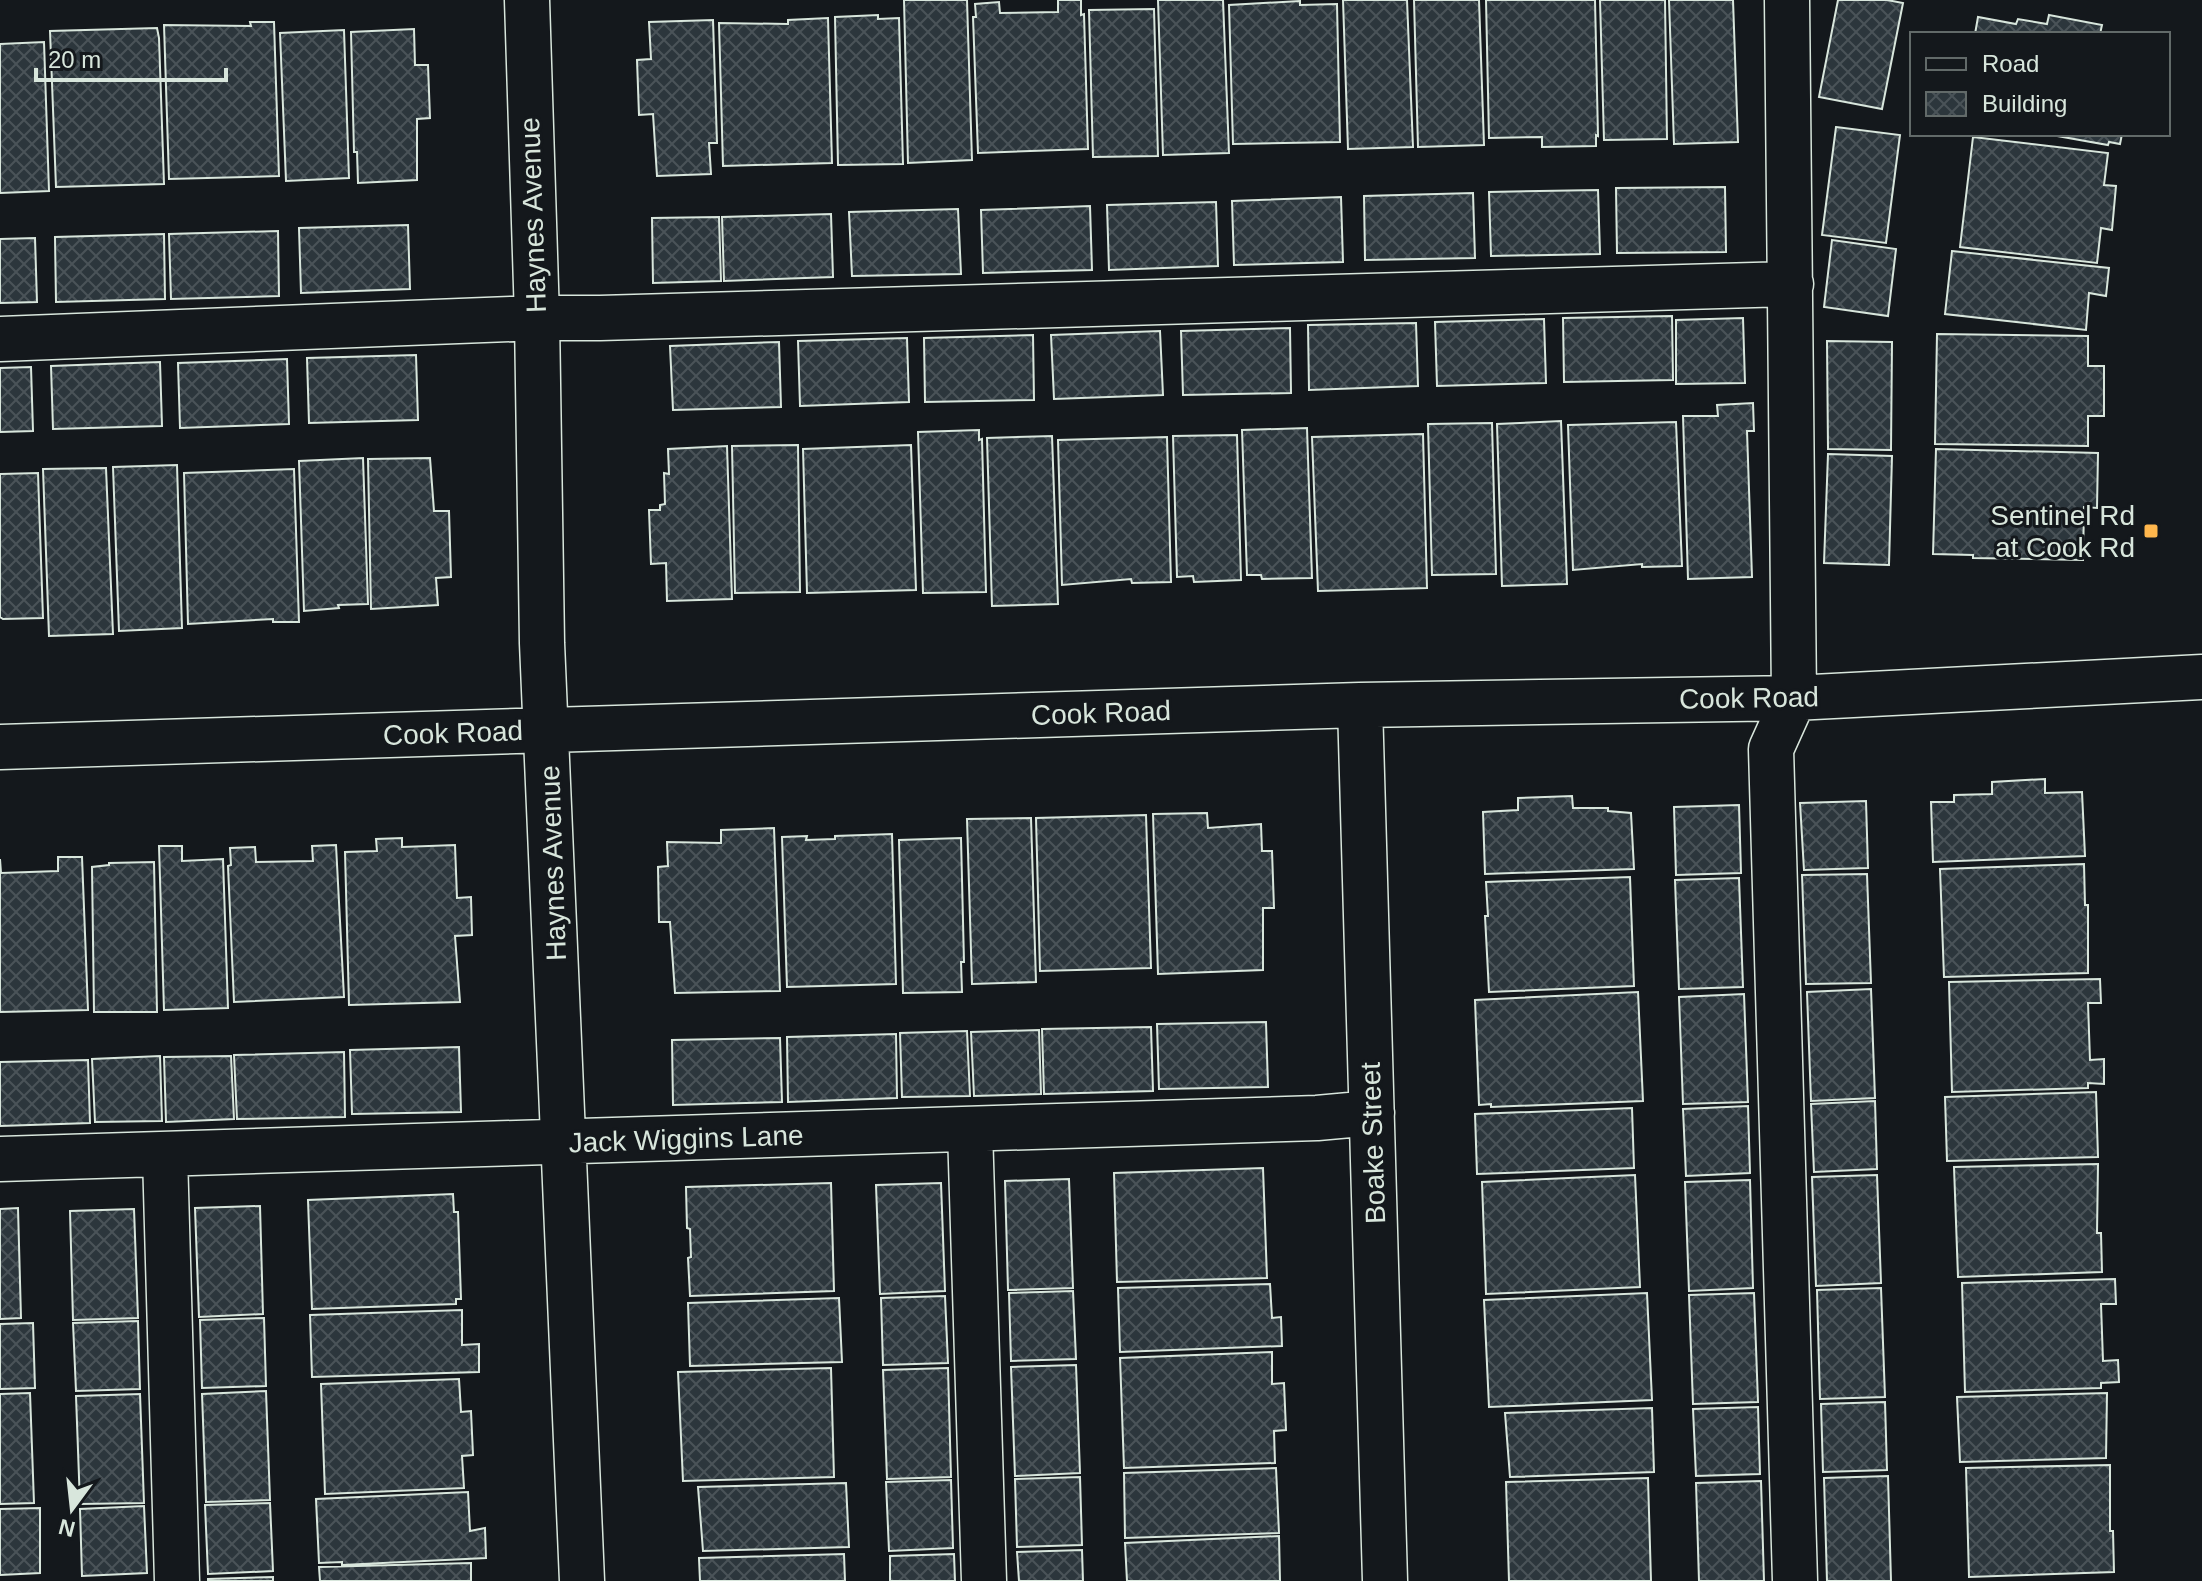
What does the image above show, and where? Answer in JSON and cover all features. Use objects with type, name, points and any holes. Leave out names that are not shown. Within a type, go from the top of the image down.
[{"type":"street","name":"Haynes Avenue","points":[[527,0],[537,318],[542,643],[582,1581]]},
{"type":"street","points":[[1787,0],[1794,698],[1771,749],[1795,1581]]},
{"type":"street","points":[[0,339],[537,318],[1791,284]]},
{"type":"street","name":"Cook Road","points":[[0,747],[1360,705],[1794,698],[2202,677]]},
{"type":"street","name":"Boake Street","points":[[1360,705],[1385,1581]]},
{"type":"street","name":"Jack Wiggins Lane","points":[[0,1159],[970,1130],[1317,1118],[1372,1113]]},
{"type":"street","points":[[970,1130],[984,1581]]},
{"type":"street","points":[[165,1155],[177,1581]]},
{"type":"building","points":[[904,0],[967,0],[972,160],[908,163]]},
{"type":"building","points":[[1058,0],[1081,0],[1081,15],[1084,14],[1088,149],[978,153],[975,4],[999,2],[1000,13],[1058,12]]},
{"type":"building","points":[[1158,0],[1223,0],[1229,153],[1163,155]]},
{"type":"building","points":[[1343,0],[1407,0],[1413,147],[1348,149]]},
{"type":"building","points":[[1414,0],[1479,0],[1484,145],[1418,147]]},
{"type":"building","points":[[1486,0],[1595,0],[1596,146],[1542,147],[1542,137],[1489,138]]},
{"type":"building","points":[[1600,0],[1665,0],[1667,139],[1604,140]]},
{"type":"building","points":[[1669,0],[1733,0],[1738,142],[1674,144]]},
{"type":"building","points":[[1838,0],[1903,3],[1882,109],[1819,97]]},
{"type":"building","points":[[1300,1],[1300,5],[1337,4],[1340,142],[1233,144],[1229,5]]},
{"type":"building","points":[[1154,9],[1158,156],[1093,157],[1089,10]]},
{"type":"building","points":[[878,15],[878,19],[899,18],[903,164],[838,165],[835,17]]},
{"type":"building","points":[[2049,15],[2102,25],[2100,32],[1975,32],[1978,17],[2016,24],[2018,19],[2047,24]]},
{"type":"building","points":[[828,18],[832,163],[723,166],[719,23],[788,24],[788,20]]},
{"type":"building","points":[[713,20],[717,143],[709,143],[711,174],[657,176],[653,114],[639,115],[637,60],[651,59],[649,22]]},
{"type":"building","points":[[250,22],[274,22],[279,176],[169,179],[164,25],[251,26]]},
{"type":"building","points":[[157,28],[164,184],[56,187],[50,31]]},
{"type":"building","points":[[414,29],[415,65],[428,65],[430,118],[417,119],[417,180],[358,183],[357,152],[354,152],[351,32]]},
{"type":"building","points":[[344,30],[349,178],[286,181],[280,33]]},
{"type":"building","points":[[44,42],[49,191],[0,193],[0,44]]},
{"type":"building","points":[[1836,127],[1900,135],[1886,243],[1822,235]]},
{"type":"building","points":[[2057,136],[2122,136],[2120,144],[2109,142],[2108,145]]},
{"type":"building","points":[[1973,137],[2108,153],[2104,185],[2116,186],[2112,230],[2101,228],[2097,263],[1960,247]]},
{"type":"building","points":[[1725,187],[1726,252],[1617,253],[1616,188]]},
{"type":"building","points":[[1598,190],[1600,254],[1491,256],[1489,192]]},
{"type":"building","points":[[1473,193],[1475,258],[1365,260],[1364,196]]},
{"type":"building","points":[[1341,197],[1343,262],[1234,265],[1232,201]]},
{"type":"building","points":[[1216,202],[1218,266],[1109,270],[1107,205]]},
{"type":"building","points":[[1090,206],[1092,270],[983,273],[981,210]]},
{"type":"building","points":[[958,209],[961,274],[852,276],[849,212]]},
{"type":"building","points":[[831,214],[833,277],[724,281],[722,217]]},
{"type":"building","points":[[719,217],[721,281],[653,283],[652,218]]},
{"type":"building","points":[[408,225],[410,289],[301,293],[299,228]]},
{"type":"building","points":[[278,231],[279,296],[171,299],[169,234]]},
{"type":"building","points":[[164,234],[165,299],[56,302],[55,237]]},
{"type":"building","points":[[35,238],[37,302],[0,303],[0,239]]},
{"type":"building","points":[[1832,240],[1896,249],[1888,316],[1824,307]]},
{"type":"building","points":[[1952,251],[2109,268],[2106,296],[2089,293],[2086,330],[1945,314]]},
{"type":"building","points":[[1672,316],[1673,380],[1564,382],[1563,318]]},
{"type":"building","points":[[1743,318],[1745,383],[1676,384],[1676,320]]},
{"type":"building","points":[[1544,319],[1546,383],[1437,386],[1435,322]]},
{"type":"building","points":[[1416,323],[1418,386],[1309,390],[1308,325]]},
{"type":"building","points":[[1290,328],[1291,393],[1183,395],[1181,331]]},
{"type":"building","points":[[1160,331],[1163,395],[1054,399],[1051,335]]},
{"type":"building","points":[[1937,334],[2088,336],[2088,366],[2104,366],[2104,416],[2088,416],[2088,446],[1935,444]]},
{"type":"building","points":[[1033,335],[1034,400],[925,402],[924,338]]},
{"type":"building","points":[[907,338],[909,402],[800,406],[798,341]]},
{"type":"building","points":[[1827,341],[1892,342],[1891,450],[1828,449]]},
{"type":"building","points":[[779,342],[781,407],[673,410],[670,346]]},
{"type":"building","points":[[416,355],[418,420],[309,423],[307,358]]},
{"type":"building","points":[[287,359],[289,424],[180,428],[178,363]]},
{"type":"building","points":[[160,362],[162,426],[53,429],[51,366]]},
{"type":"building","points":[[31,367],[33,431],[0,432],[0,368]]},
{"type":"building","points":[[1753,403],[1754,431],[1747,431],[1752,577],[1688,579],[1683,416],[1718,416],[1717,405]]},
{"type":"building","points":[[1561,421],[1567,584],[1502,586],[1497,424]]},
{"type":"building","points":[[1676,422],[1682,566],[1642,567],[1642,564],[1573,570],[1568,425]]},
{"type":"building","points":[[1492,423],[1496,574],[1432,575],[1428,424]]},
{"type":"building","points":[[1307,428],[1312,578],[1262,579],[1261,575],[1247,575],[1242,430]]},
{"type":"building","points":[[979,430],[979,440],[982,439],[986,592],[923,593],[918,432]]},
{"type":"building","points":[[1423,434],[1427,588],[1318,591],[1312,437]]},
{"type":"building","points":[[1237,435],[1241,580],[1194,582],[1193,576],[1177,577],[1173,436]]},
{"type":"building","points":[[1052,436],[1058,604],[992,606],[987,438]]},
{"type":"building","points":[[1167,437],[1171,582],[1132,583],[1131,579],[1062,585],[1058,440]]},
{"type":"building","points":[[798,445],[800,592],[735,593],[732,446]]},
{"type":"building","points":[[911,445],[916,590],[807,593],[803,449]]},
{"type":"building","points":[[727,446],[732,599],[667,601],[666,563],[651,564],[649,510],[660,510],[660,505],[665,504],[664,473],[669,474],[668,449]]},
{"type":"building","points":[[1936,449],[2098,453],[2097,508],[2084,507],[2083,560],[1933,554]]},
{"type":"building","points":[[1828,454],[1892,456],[1889,565],[1824,563]]},
{"type":"building","points":[[363,458],[368,604],[304,611],[299,461]]},
{"type":"building","points":[[430,458],[434,511],[449,511],[451,577],[436,578],[438,605],[371,609],[368,459]]},
{"type":"building","points":[[177,465],[182,628],[119,631],[113,467]]},
{"type":"building","points":[[106,468],[113,634],[49,636],[43,469]]},
{"type":"building","points":[[294,469],[299,622],[273,622],[273,619],[188,624],[184,473]]},
{"type":"building","points":[[38,473],[43,618],[3,619],[0,617],[0,474]]},
{"type":"building","points":[[2045,779],[2045,793],[2082,792],[2085,856],[1933,862],[1931,802],[1954,802],[1954,795],[1992,794],[1992,782]]},
{"type":"building","points":[[1572,796],[1573,808],[1608,808],[1608,811],[1631,813],[1634,869],[1485,874],[1483,812],[1518,810],[1518,798]]},
{"type":"building","points":[[1866,801],[1868,868],[1804,870],[1800,803]]},
{"type":"building","points":[[1739,805],[1741,873],[1676,875],[1674,807]]},
{"type":"building","points":[[1207,813],[1208,828],[1261,824],[1262,851],[1272,851],[1274,908],[1263,908],[1263,970],[1158,974],[1153,814]]},
{"type":"building","points":[[1146,815],[1151,968],[1040,971],[1036,818]]},
{"type":"building","points":[[1031,818],[1036,982],[972,984],[967,819]]},
{"type":"building","points":[[774,828],[780,991],[675,993],[670,922],[659,922],[658,867],[668,866],[667,842],[721,843],[721,830]]},
{"type":"building","points":[[892,834],[896,984],[787,987],[782,837],[807,836],[806,840]]},
{"type":"building","points":[[402,838],[402,847],[455,845],[457,898],[471,897],[472,935],[455,936],[460,1002],[349,1005],[345,852],[377,851],[376,839]]},
{"type":"building","points":[[961,838],[962,992],[903,993],[899,840]]},
{"type":"building","points":[[336,845],[344,997],[234,1002],[228,866],[231,865],[230,848],[255,847],[256,862],[313,861],[312,846]]},
{"type":"building","points":[[159,846],[182,846],[182,861],[223,859],[228,1008],[164,1010]]},
{"type":"building","points":[[58,857],[82,857],[88,1010],[0,1012],[0,859],[1,873],[58,871]]},
{"type":"building","points":[[154,862],[157,1012],[94,1012],[92,867],[109,863]]},
{"type":"building","points":[[2084,864],[2085,905],[2088,905],[2088,973],[1944,977],[1940,869]]},
{"type":"building","points":[[1867,874],[1871,983],[1806,984],[1802,875]]},
{"type":"building","points":[[1630,877],[1634,986],[1489,992],[1486,882]]},
{"type":"building","points":[[1739,878],[1743,987],[1679,989],[1675,880]]},
{"type":"building","points":[[2100,979],[2101,1003],[2088,1003],[2090,1060],[2104,1059],[2104,1084],[2088,1083],[2088,1088],[1952,1092],[1949,982]]},
{"type":"building","points":[[1871,989],[1875,1098],[1811,1101],[1807,992]]},
{"type":"building","points":[[1638,992],[1643,1101],[1479,1105],[1475,1000]]},
{"type":"building","points":[[1744,994],[1748,1102],[1683,1104],[1679,997]]},
{"type":"building","points":[[1266,1022],[1268,1087],[1159,1089],[1157,1024]]},
{"type":"building","points":[[1151,1027],[1153,1091],[1044,1094],[1042,1029]]},
{"type":"building","points":[[1039,1030],[1041,1094],[974,1096],[971,1032]]},
{"type":"building","points":[[967,1031],[970,1096],[902,1097],[900,1033]]},
{"type":"building","points":[[896,1034],[897,1098],[788,1102],[787,1037]]},
{"type":"building","points":[[780,1038],[782,1102],[673,1105],[672,1040]]},
{"type":"building","points":[[459,1047],[461,1112],[352,1114],[350,1050]]},
{"type":"building","points":[[344,1052],[345,1117],[237,1119],[234,1055]]},
{"type":"building","points":[[160,1056],[162,1121],[95,1122],[92,1059]]},
{"type":"building","points":[[231,1056],[234,1119],[166,1122],[164,1057]]},
{"type":"building","points":[[88,1060],[90,1123],[0,1126],[0,1062]]},
{"type":"building","points":[[2096,1092],[2098,1157],[1947,1161],[1945,1097]]},
{"type":"building","points":[[1875,1101],[1877,1169],[1814,1172],[1811,1104]]},
{"type":"building","points":[[1748,1106],[1750,1173],[1686,1176],[1683,1109]]},
{"type":"building","points":[[1632,1108],[1634,1168],[1477,1174],[1475,1114]]},
{"type":"building","points":[[2098,1164],[2097,1233],[2101,1233],[2102,1272],[1958,1277],[1954,1167]]},
{"type":"building","points":[[1263,1168],[1267,1278],[1117,1282],[1114,1173]]},
{"type":"building","points":[[1635,1175],[1640,1287],[1486,1294],[1482,1182]]},
{"type":"building","points":[[1877,1175],[1881,1283],[1816,1286],[1812,1177]]},
{"type":"building","points":[[1069,1179],[1073,1288],[1008,1290],[1005,1181]]},
{"type":"building","points":[[1750,1180],[1753,1288],[1689,1291],[1685,1182]]},
{"type":"building","points":[[831,1183],[834,1291],[690,1296],[690,1229],[687,1228],[686,1187]]},
{"type":"building","points":[[941,1183],[945,1291],[880,1294],[876,1185]]},
{"type":"building","points":[[453,1194],[454,1212],[458,1212],[461,1299],[456,1299],[456,1304],[312,1309],[308,1200]]},
{"type":"building","points":[[260,1206],[263,1314],[199,1317],[195,1208]]},
{"type":"building","points":[[18,1208],[21,1318],[0,1319],[0,1209]]},
{"type":"building","points":[[134,1209],[138,1318],[73,1320],[70,1211]]},
{"type":"building","points":[[2115,1279],[2116,1304],[2101,1304],[2103,1361],[2118,1360],[2119,1382],[2101,1383],[2101,1388],[1965,1392],[1962,1283]]},
{"type":"building","points":[[1270,1284],[1272,1318],[1281,1317],[1282,1346],[1120,1352],[1118,1288]]},
{"type":"building","points":[[1881,1288],[1885,1397],[1820,1399],[1817,1290]]},
{"type":"building","points":[[1073,1291],[1076,1359],[1011,1361],[1009,1293]]},
{"type":"building","points":[[1647,1293],[1652,1400],[1489,1407],[1484,1300]]},
{"type":"building","points":[[1754,1293],[1758,1402],[1693,1404],[1689,1295]]},
{"type":"building","points":[[945,1296],[948,1363],[883,1365],[881,1298]]},
{"type":"building","points":[[839,1298],[842,1362],[690,1366],[688,1303]]},
{"type":"building","points":[[462,1310],[462,1345],[479,1344],[479,1372],[312,1377],[310,1315]]},
{"type":"building","points":[[264,1318],[266,1386],[202,1388],[200,1320]]},
{"type":"building","points":[[138,1321],[140,1389],[76,1391],[73,1323]]},
{"type":"building","points":[[33,1323],[35,1388],[0,1389],[0,1324]]},
{"type":"building","points":[[1272,1352],[1272,1384],[1284,1383],[1286,1430],[1274,1431],[1275,1463],[1124,1468],[1120,1358]]},
{"type":"building","points":[[1076,1365],[1080,1473],[1015,1476],[1011,1367]]},
{"type":"building","points":[[831,1368],[834,1477],[683,1481],[678,1372]]},
{"type":"building","points":[[948,1368],[951,1477],[887,1479],[883,1370]]},
{"type":"building","points":[[459,1379],[461,1412],[471,1411],[473,1455],[462,1456],[464,1488],[325,1494],[321,1384]]},
{"type":"building","points":[[266,1391],[270,1500],[206,1502],[202,1394]]},
{"type":"building","points":[[30,1393],[34,1503],[0,1504],[0,1394]]},
{"type":"building","points":[[2107,1393],[2106,1458],[1960,1462],[1957,1397]]},
{"type":"building","points":[[140,1394],[144,1503],[80,1504],[76,1396]]},
{"type":"building","points":[[1885,1402],[1887,1470],[1823,1472],[1821,1404]]},
{"type":"building","points":[[1758,1407],[1760,1474],[1696,1476],[1693,1409]]},
{"type":"building","points":[[1652,1408],[1654,1472],[1510,1477],[1505,1413]]},
{"type":"building","points":[[2110,1465],[2110,1531],[2113,1531],[2114,1572],[1969,1577],[1966,1468]]},
{"type":"building","points":[[1276,1468],[1279,1533],[1125,1538],[1124,1473]]},
{"type":"building","points":[[1888,1476],[1891,1581],[1827,1581],[1824,1478]]},
{"type":"building","points":[[1080,1477],[1082,1545],[1017,1547],[1015,1479]]},
{"type":"building","points":[[1648,1478],[1651,1581],[1509,1581],[1506,1482]]},
{"type":"building","points":[[951,1480],[953,1548],[889,1551],[886,1482]]},
{"type":"building","points":[[1761,1481],[1764,1581],[1699,1581],[1696,1483]]},
{"type":"building","points":[[846,1483],[849,1547],[703,1551],[698,1487]]},
{"type":"building","points":[[468,1492],[470,1531],[485,1528],[486,1558],[342,1565],[342,1562],[319,1563],[316,1499]]},
{"type":"building","points":[[270,1503],[273,1571],[208,1574],[205,1505]]},
{"type":"building","points":[[144,1506],[147,1573],[82,1576],[80,1509]]},
{"type":"building","points":[[40,1508],[40,1573],[0,1575],[0,1509]]},
{"type":"building","points":[[1279,1536],[1280,1581],[1127,1581],[1125,1543]]},
{"type":"building","points":[[1082,1550],[1083,1581],[1019,1581],[1017,1552]]},
{"type":"building","points":[[844,1554],[845,1581],[700,1581],[699,1558]]},
{"type":"building","points":[[954,1554],[955,1581],[890,1581],[890,1556]]},
{"type":"building","points":[[471,1563],[471,1581],[320,1581],[319,1567]]},
{"type":"building","points":[[273,1577],[273,1581],[208,1581],[208,1579]]},
{"type":"place","name":"Sentinel Rd at Cook Rd","points":[[2151,531]]}]
